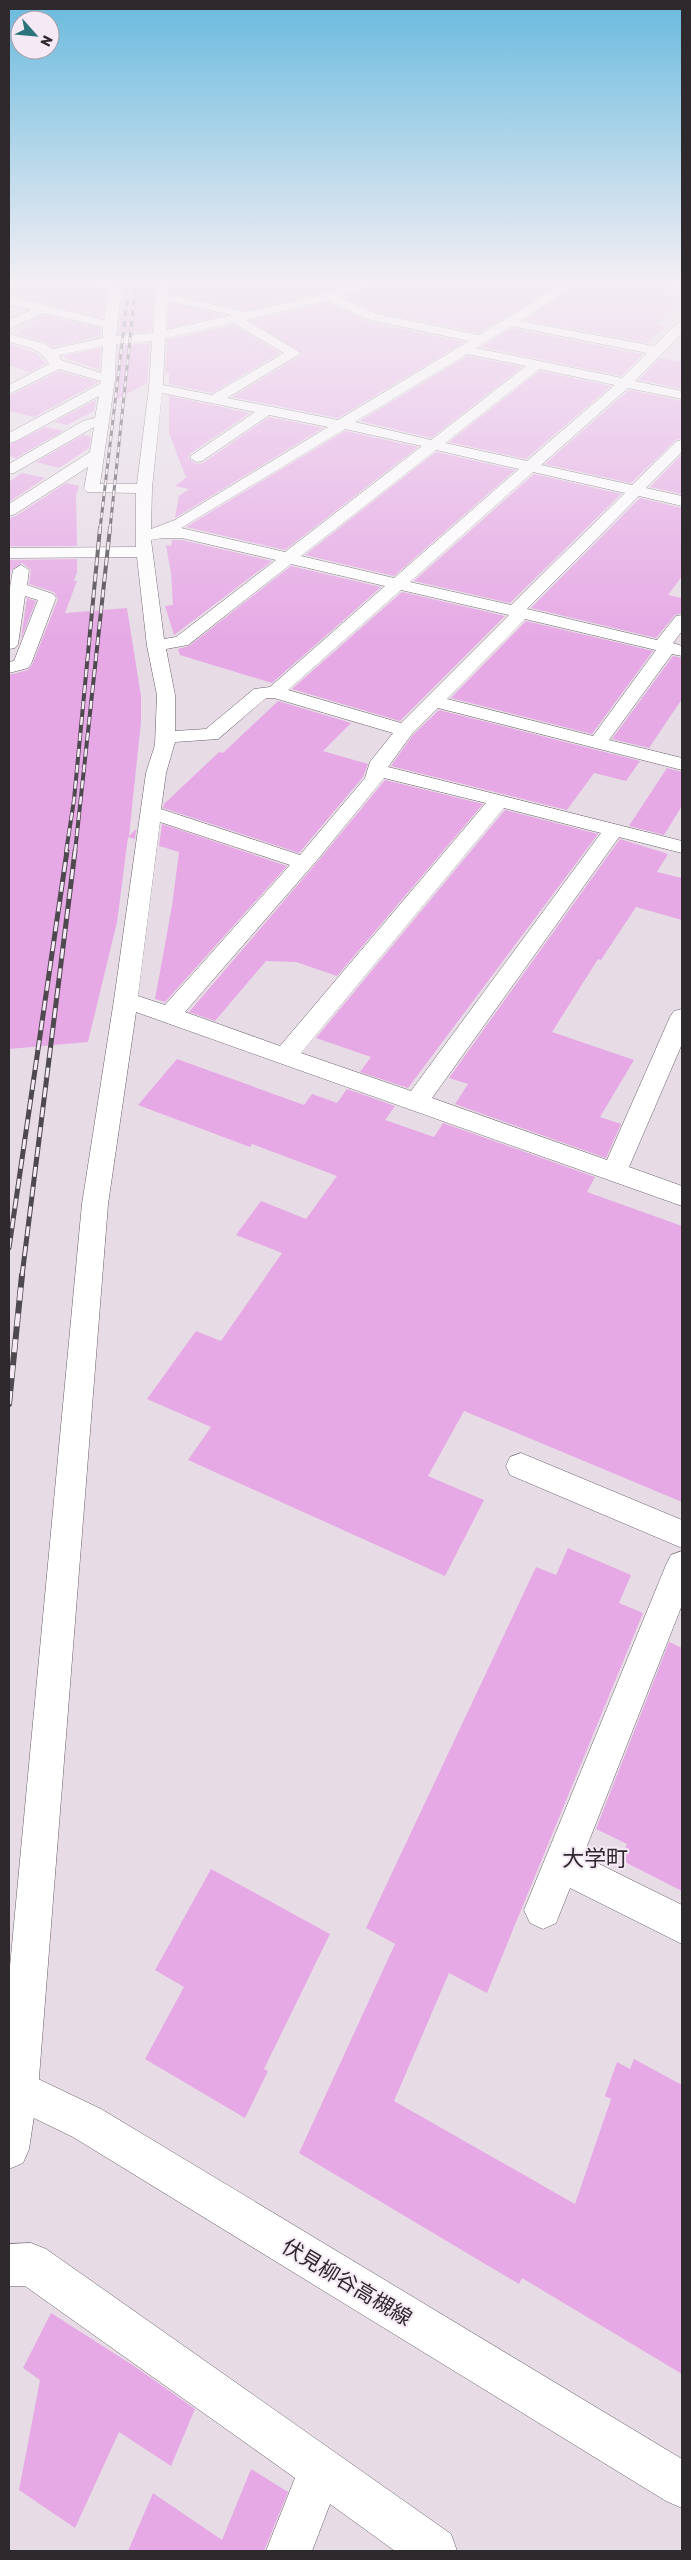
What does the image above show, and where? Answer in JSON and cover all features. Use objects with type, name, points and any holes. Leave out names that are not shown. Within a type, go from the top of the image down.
[{"type":"street","points":[[9,439],[75,401]]},
{"type":"street","points":[[104,401],[92,489],[144,488]]},
{"type":"street","points":[[9,2149],[95,1204],[126,1000],[150,812],[156,773],[166,737],[166,695],[156,646],[143,545],[144,488],[154,401]]},
{"type":"street","points":[[221,401],[435,444],[682,501]]},
{"type":"street","points":[[9,644],[14,600],[16,554],[143,545],[378,401]]},
{"type":"street","points":[[156,646],[182,641],[489,401]]},
{"type":"street","points":[[275,692],[604,401]]},
{"type":"street","points":[[197,458],[266,410]]},
{"type":"street","points":[[9,470],[88,424],[100,421]]},
{"type":"street","points":[[169,1015],[304,863],[374,779],[380,762],[406,730],[682,444]]},
{"type":"street","points":[[9,511],[96,455]]},
{"type":"street","points":[[143,545],[162,532],[182,533],[670,648]]},
{"type":"street","points":[[9,683],[18,679],[16,666],[48,598],[14,600]]},
{"type":"street","points":[[14,600],[36,626]]},
{"type":"street","points":[[597,743],[670,648],[682,620]]},
{"type":"street","points":[[166,737],[211,735],[261,693],[275,692],[406,730]]},
{"type":"street","points":[[434,701],[682,764]]},
{"type":"street","points":[[378,770],[682,847]]},
{"type":"street","points":[[285,1056],[499,801]]},
{"type":"street","points":[[150,812],[304,863]]},
{"type":"street","points":[[416,1102],[614,830]]},
{"type":"street","points":[[126,1000],[682,1196]]},
{"type":"street","points":[[614,1172],[682,1017]]},
{"type":"street","points":[[521,1466],[682,1534]]},
{"type":"street","points":[[543,1910],[682,1565]]},
{"type":"street","points":[[561,1864],[682,1925]]},
{"type":"street","name":"伏見柳谷高槻線","points":[[14,2088],[87,2123],[682,2485]]},
{"type":"street","points":[[9,2265],[31,2264],[434,2551]]},
{"type":"street","points":[[289,2551],[321,2469]]},
{"type":"building","points":[[9,401],[63,401],[34,417],[9,411]]},
{"type":"building","points":[[96,401],[94,411],[67,425],[54,422]]},
{"type":"building","points":[[169,401],[195,401],[250,413],[191,453],[188,458],[196,464],[203,463],[269,417],[323,428],[175,518],[179,496],[189,489],[175,486],[188,476],[185,475],[169,433]]},
{"type":"building","points":[[255,401],[365,401],[338,418]]},
{"type":"building","points":[[392,401],[478,401],[431,438],[360,421]]},
{"type":"building","points":[[500,401],[593,401],[526,459],[449,442]]},
{"type":"building","points":[[616,401],[682,401],[682,438],[676,440],[631,483],[545,464]]},
{"type":"building","points":[[46,427],[63,431],[16,458],[9,456],[9,445]]},
{"type":"building","points":[[345,431],[418,447],[285,550],[186,527]]},
{"type":"building","points":[[83,435],[91,437],[89,448],[59,468],[36,462]]},
{"type":"building","points":[[436,452],[515,470],[394,576],[305,555]]},
{"type":"building","points":[[682,454],[682,494],[650,487]]},
{"type":"building","points":[[22,473],[45,478],[9,502],[9,482]]},
{"type":"building","points":[[534,474],[621,494],[510,603],[414,581]]},
{"type":"building","points":[[66,483],[79,486],[76,495],[77,546],[9,546],[9,518],[16,516]]},
{"type":"building","points":[[640,498],[682,508],[682,576],[668,595],[682,598],[682,613],[675,615],[656,638],[531,608]]},
{"type":"building","points":[[172,540],[182,540],[272,561],[174,635],[165,606],[173,605],[171,573],[166,545],[171,546]]},
{"type":"building","points":[[77,559],[77,572],[74,581],[77,581],[65,613],[127,608],[141,696],[141,722],[129,836],[136,829],[135,839],[128,837],[117,922],[88,1042],[9,1049],[9,675],[28,670],[32,665],[58,599],[54,592],[29,584],[31,570],[22,563],[11,570],[9,584],[9,560]]},
{"type":"building","points":[[291,566],[381,587],[272,683],[180,655],[178,649],[189,646]]},
{"type":"building","points":[[402,592],[505,616],[400,721],[292,689]]},
{"type":"building","points":[[27,598],[36,601],[21,639]]},
{"type":"building","points":[[526,621],[653,651],[592,734],[451,698]]},
{"type":"building","points":[[673,656],[682,658],[682,699],[649,748],[612,739]]},
{"type":"building","points":[[278,701],[351,723],[323,751],[368,764],[363,777],[299,853],[163,808],[164,804],[219,752],[223,753]]},
{"type":"building","points":[[439,710],[640,761],[626,781],[594,773],[567,810],[391,766],[413,735]]},
{"type":"building","points":[[667,768],[682,772],[682,806],[664,835],[629,826]]},
{"type":"building","points":[[385,780],[483,804],[337,976],[296,962],[266,961],[215,1021],[189,1012],[319,860]]},
{"type":"building","points":[[505,810],[598,834],[408,1088],[360,1072],[371,1057],[316,1038]]},
{"type":"building","points":[[162,824],[287,866],[165,1002],[155,999],[172,906],[179,852],[159,846]]},
{"type":"building","points":[[620,839],[668,854],[657,872],[682,878],[682,920],[636,907],[601,960],[598,959],[552,1032],[634,1060],[600,1117],[621,1124],[606,1158],[455,1104],[468,1084],[449,1078]]},
{"type":"building","points":[[177,1059],[304,1105],[312,1094],[337,1103],[347,1089],[395,1106],[385,1120],[434,1137],[443,1123],[595,1177],[587,1192],[682,1226],[682,1502],[464,1411],[428,1476],[484,1500],[445,1576],[188,1460],[211,1427],[147,1399],[196,1331],[221,1341],[282,1253],[236,1235],[261,1201],[306,1219],[337,1176],[252,1144],[250,1147],[138,1105]]},
{"type":"building","points":[[568,1548],[631,1575],[619,1603],[643,1613],[487,1993],[449,1973],[394,2101],[575,2204],[611,2099],[605,2096],[617,2062],[630,2069],[634,2059],[682,2085],[682,2374],[522,2278],[519,2284],[299,2153],[395,1944],[366,1928],[536,1567],[556,1575]]},
{"type":"building","points":[[669,1642],[682,1648],[682,1891],[621,1860],[627,1844],[596,1829]]},
{"type":"building","points":[[211,1869],[330,1934],[264,2069],[268,2071],[245,2118],[145,2059],[184,1987],[155,1970]]},
{"type":"building","points":[[51,2313],[134,2366],[195,2409],[171,2466],[119,2432],[75,2528],[19,2490],[40,2380],[23,2368]]},
{"type":"building","points":[[251,2469],[288,2492],[264,2551],[128,2551],[153,2493],[222,2540]]},
{"type":"railway","points":[[100,529],[115,401]]},
{"type":"railway","points":[[110,529],[123,401]]},
{"type":"railway","points":[[66,852],[74,800],[100,528]]},
{"type":"railway","points":[[75,852],[110,528]]},
{"type":"railway","points":[[9,1248],[67,851]]},
{"type":"railway","points":[[22,1276],[75,851]]},
{"type":"railway","points":[[9,1404],[22,1275]]},
{"type":"district","name":"大学町","points":[[595,1858]]}]
